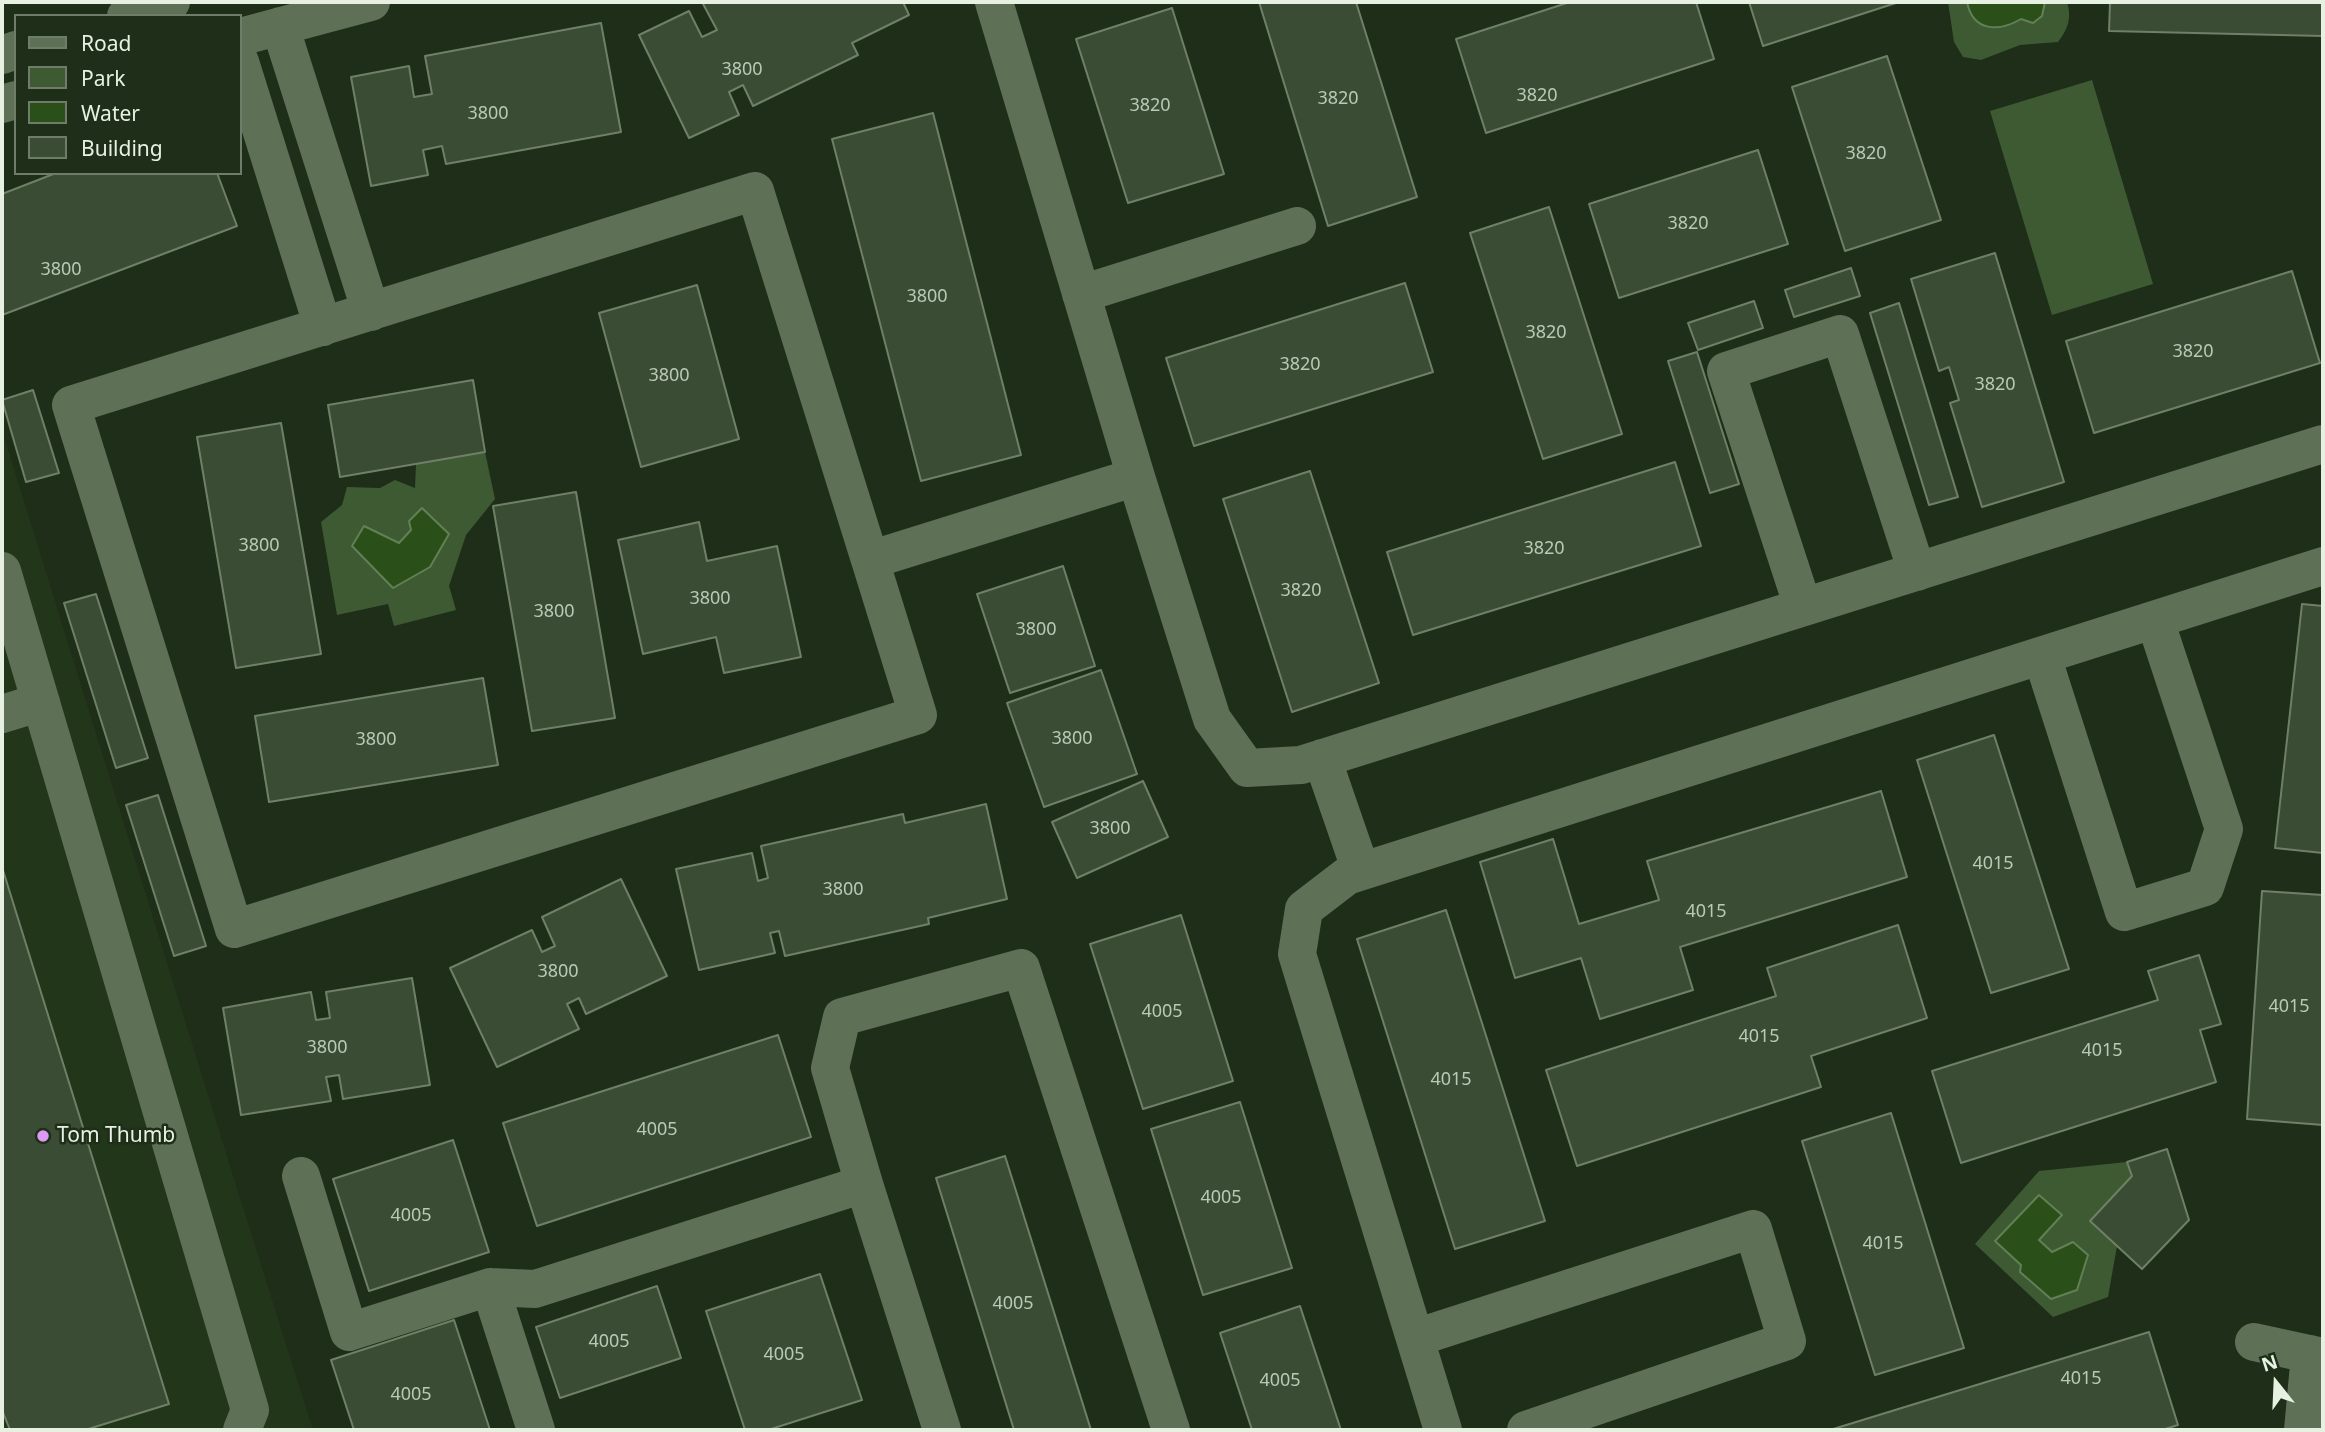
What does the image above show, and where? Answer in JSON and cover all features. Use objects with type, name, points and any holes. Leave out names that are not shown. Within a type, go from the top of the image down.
[{"type":"street","points":[[132,14],[171,2]]},
{"type":"street","points":[[242,36],[371,2]]},
{"type":"street","points":[[995,2],[1136,477],[1212,719],[1247,768],[1301,765],[2323,444]]},
{"type":"street","points":[[280,26],[371,312]]},
{"type":"street","points":[[242,68],[323,327]]},
{"type":"street","points":[[755,191],[918,715],[234,929],[71,405],[371,312],[755,191]]},
{"type":"street","points":[[1081,294],[1297,226]]},
{"type":"street","points":[[1803,607],[1726,371],[1840,334],[1917,572]]},
{"type":"street","points":[[870,560],[1136,477]]},
{"type":"street","points":[[1443,1430],[1297,954],[1304,909],[1347,876],[1361,871],[2323,566]]},
{"type":"street","points":[[2,571],[250,1410],[242,1430]]},
{"type":"street","points":[[2042,656],[2124,912],[2205,887],[2224,830],[2155,620]]},
{"type":"street","points":[[2,714],[41,702]]},
{"type":"street","points":[[1322,758],[1361,871]]},
{"type":"street","points":[[942,1430],[830,1068],[842,1017],[1021,968],[1171,1430]]},
{"type":"street","points":[[301,1176],[349,1332],[490,1287],[535,1289],[864,1184]]},
{"type":"street","points":[[1415,1338],[1753,1228],[1787,1341],[1526,1430]]},
{"type":"street","points":[[490,1287],[536,1430]]},
{"type":"street","points":[[2254,1342],[2317,1355],[2303,1430]]},
{"type":"shaded area","points":[[2,430],[231,1169],[313,1430],[2,1430]]},
{"type":"green space","points":[[1948,2],[2067,2],[2069,18],[2067,28],[2058,42],[2020,45],[1981,60],[1963,57],[1954,42]]},
{"type":"green space","points":[[2092,80],[2153,284],[2052,315],[1990,111]]},
{"type":"green space","points":[[485,452],[495,499],[466,535],[449,586],[456,610],[394,626],[388,604],[337,615],[321,522],[342,505],[347,487],[380,488],[395,480],[415,488],[416,464]]},
{"type":"green space","points":[[2127,1162],[2132,1176],[2090,1221],[2117,1246],[2108,1297],[2053,1317],[1975,1244],[2039,1171]]},
{"type":"water","points":[[1967,2],[2045,2],[2042,16],[2033,23],[2021,19],[2004,26],[1988,27],[1975,19]]},
{"type":"water","points":[[422,508],[449,534],[430,567],[393,588],[352,546],[364,526],[399,543],[411,530],[409,521]]},
{"type":"water","points":[[2039,1195],[2062,1215],[2039,1240],[2052,1252],[2073,1242],[2088,1255],[2077,1290],[2051,1299],[2020,1272],[2021,1265],[1995,1241]]},
{"type":"building","points":[[702,2],[903,2],[909,15],[852,43],[858,55],[753,106],[743,85],[729,92],[739,115],[689,138],[639,35],[689,11],[702,37],[717,30]]},
{"type":"building","points":[[1259,2],[1356,2],[1417,197],[1328,226]]},
{"type":"building","points":[[1570,2],[1696,2],[1714,59],[1486,133],[1456,39]]},
{"type":"building","points":[[1749,2],[1899,2],[1763,46]]},
{"type":"building","points":[[2110,2],[2323,2],[2323,36],[2109,31]]},
{"type":"building","points":[[1172,8],[1224,174],[1128,203],[1076,39]]},
{"type":"building","points":[[601,23],[621,132],[446,164],[442,146],[423,150],[428,175],[371,186],[351,77],[409,66],[414,97],[432,94],[425,56]]},
{"type":"building","points":[[1887,56],[1941,220],[1845,251],[1792,87]]},
{"type":"building","points":[[933,113],[1021,455],[921,481],[832,139]]},
{"type":"building","points":[[1758,150],[1788,244],[1619,298],[1589,204]]},
{"type":"building","points":[[51,175],[218,175],[237,226],[2,315],[2,194]]},
{"type":"building","points":[[1549,207],[1622,434],[1543,459],[1470,233]]},
{"type":"building","points":[[1995,253],[2064,482],[1982,507],[1950,403],[1959,400],[1949,367],[1939,371],[1911,279]]},
{"type":"building","points":[[1851,268],[1860,296],[1794,317],[1785,290]]},
{"type":"building","points":[[2292,271],[2320,363],[2094,433],[2066,341]]},
{"type":"building","points":[[1405,283],[1433,372],[1194,446],[1166,358]]},
{"type":"building","points":[[697,285],[739,439],[641,467],[599,313]]},
{"type":"building","points":[[1754,301],[1763,328],[1698,350],[1688,323]]},
{"type":"building","points":[[1899,303],[1958,497],[1929,505],[1870,313]]},
{"type":"building","points":[[1697,352],[1739,484],[1710,493],[1668,361]]},
{"type":"building","points":[[473,380],[485,452],[340,477],[328,405]]},
{"type":"building","points":[[33,390],[59,473],[26,482],[2,400]]},
{"type":"building","points":[[281,423],[321,654],[236,668],[197,437]]},
{"type":"building","points":[[1675,462],[1701,546],[1413,635],[1387,552]]},
{"type":"building","points":[[1310,471],[1379,683],[1292,712],[1223,499]]},
{"type":"building","points":[[576,492],[615,718],[532,731],[493,506]]},
{"type":"building","points":[[699,522],[707,561],[777,546],[801,657],[724,673],[716,637],[643,654],[618,540]]},
{"type":"building","points":[[1063,566],[1095,666],[1010,693],[977,594]]},
{"type":"building","points":[[96,594],[148,758],[116,768],[64,603]]},
{"type":"building","points":[[2302,604],[2323,606],[2323,853],[2275,848]]},
{"type":"building","points":[[1101,670],[1137,774],[1044,807],[1007,703]]},
{"type":"building","points":[[483,678],[498,765],[269,802],[255,716]]},
{"type":"building","points":[[1994,735],[2069,969],[1991,993],[1917,760]]},
{"type":"building","points":[[1143,781],[1168,837],[1077,878],[1052,822]]},
{"type":"building","points":[[1881,791],[1907,877],[1680,947],[1693,990],[1600,1019],[1581,958],[1515,978],[1480,862],[1553,839],[1579,924],[1659,900],[1647,861]]},
{"type":"building","points":[[158,795],[206,946],[174,956],[126,805]]},
{"type":"building","points":[[986,804],[1007,899],[928,918],[929,924],[785,956],[779,931],[770,933],[775,953],[699,970],[676,869],[752,853],[758,881],[768,878],[761,846],[903,814],[905,823]]},
{"type":"building","name":"Tom Thumb","points":[[2,867],[169,1404],[85,1430],[10,1430],[2,1410]]},
{"type":"building","points":[[621,879],[667,976],[586,1014],[579,998],[567,1004],[579,1029],[497,1067],[450,968],[532,930],[542,952],[555,946],[542,917]]},
{"type":"building","points":[[2262,891],[2323,895],[2323,1125],[2247,1119]]},
{"type":"building","points":[[1446,910],[1545,1221],[1455,1249],[1357,939]]},
{"type":"building","points":[[1181,915],[1233,1081],[1143,1109],[1090,944]]},
{"type":"building","points":[[1898,925],[1927,1018],[1811,1056],[1821,1087],[1577,1166],[1546,1070],[1776,996],[1767,968]]},
{"type":"building","points":[[2199,955],[2221,1024],[2200,1030],[2216,1082],[1961,1163],[1932,1071],[2158,1000],[2148,971]]},
{"type":"building","points":[[412,978],[430,1085],[343,1099],[339,1075],[326,1077],[331,1101],[241,1115],[223,1008],[311,992],[316,1020],[330,1018],[326,992]]},
{"type":"building","points":[[778,1035],[811,1137],[537,1226],[503,1123]]},
{"type":"building","points":[[1240,1102],[1292,1268],[1203,1295],[1151,1129]]},
{"type":"building","points":[[1891,1113],[1964,1348],[1875,1375],[1802,1141]]},
{"type":"building","points":[[453,1140],[489,1252],[369,1291],[333,1179]]},
{"type":"building","points":[[2167,1149],[2189,1220],[2142,1269],[2090,1221],[2132,1176],[2127,1162]]},
{"type":"building","points":[[1005,1156],[1091,1430],[1014,1430],[936,1178]]},
{"type":"building","points":[[820,1274],[862,1400],[768,1430],[745,1430],[706,1311]]},
{"type":"building","points":[[657,1286],[681,1358],[560,1398],[536,1327]]},
{"type":"building","points":[[1300,1306],[1341,1430],[1252,1430],[1220,1333]]},
{"type":"building","points":[[454,1320],[490,1430],[354,1430],[331,1360]]},
{"type":"building","points":[[2149,1332],[2178,1425],[2162,1430],[1830,1430]]},
{"type":"place","name":"Tom Thumb","points":[[43,1136]]}]
